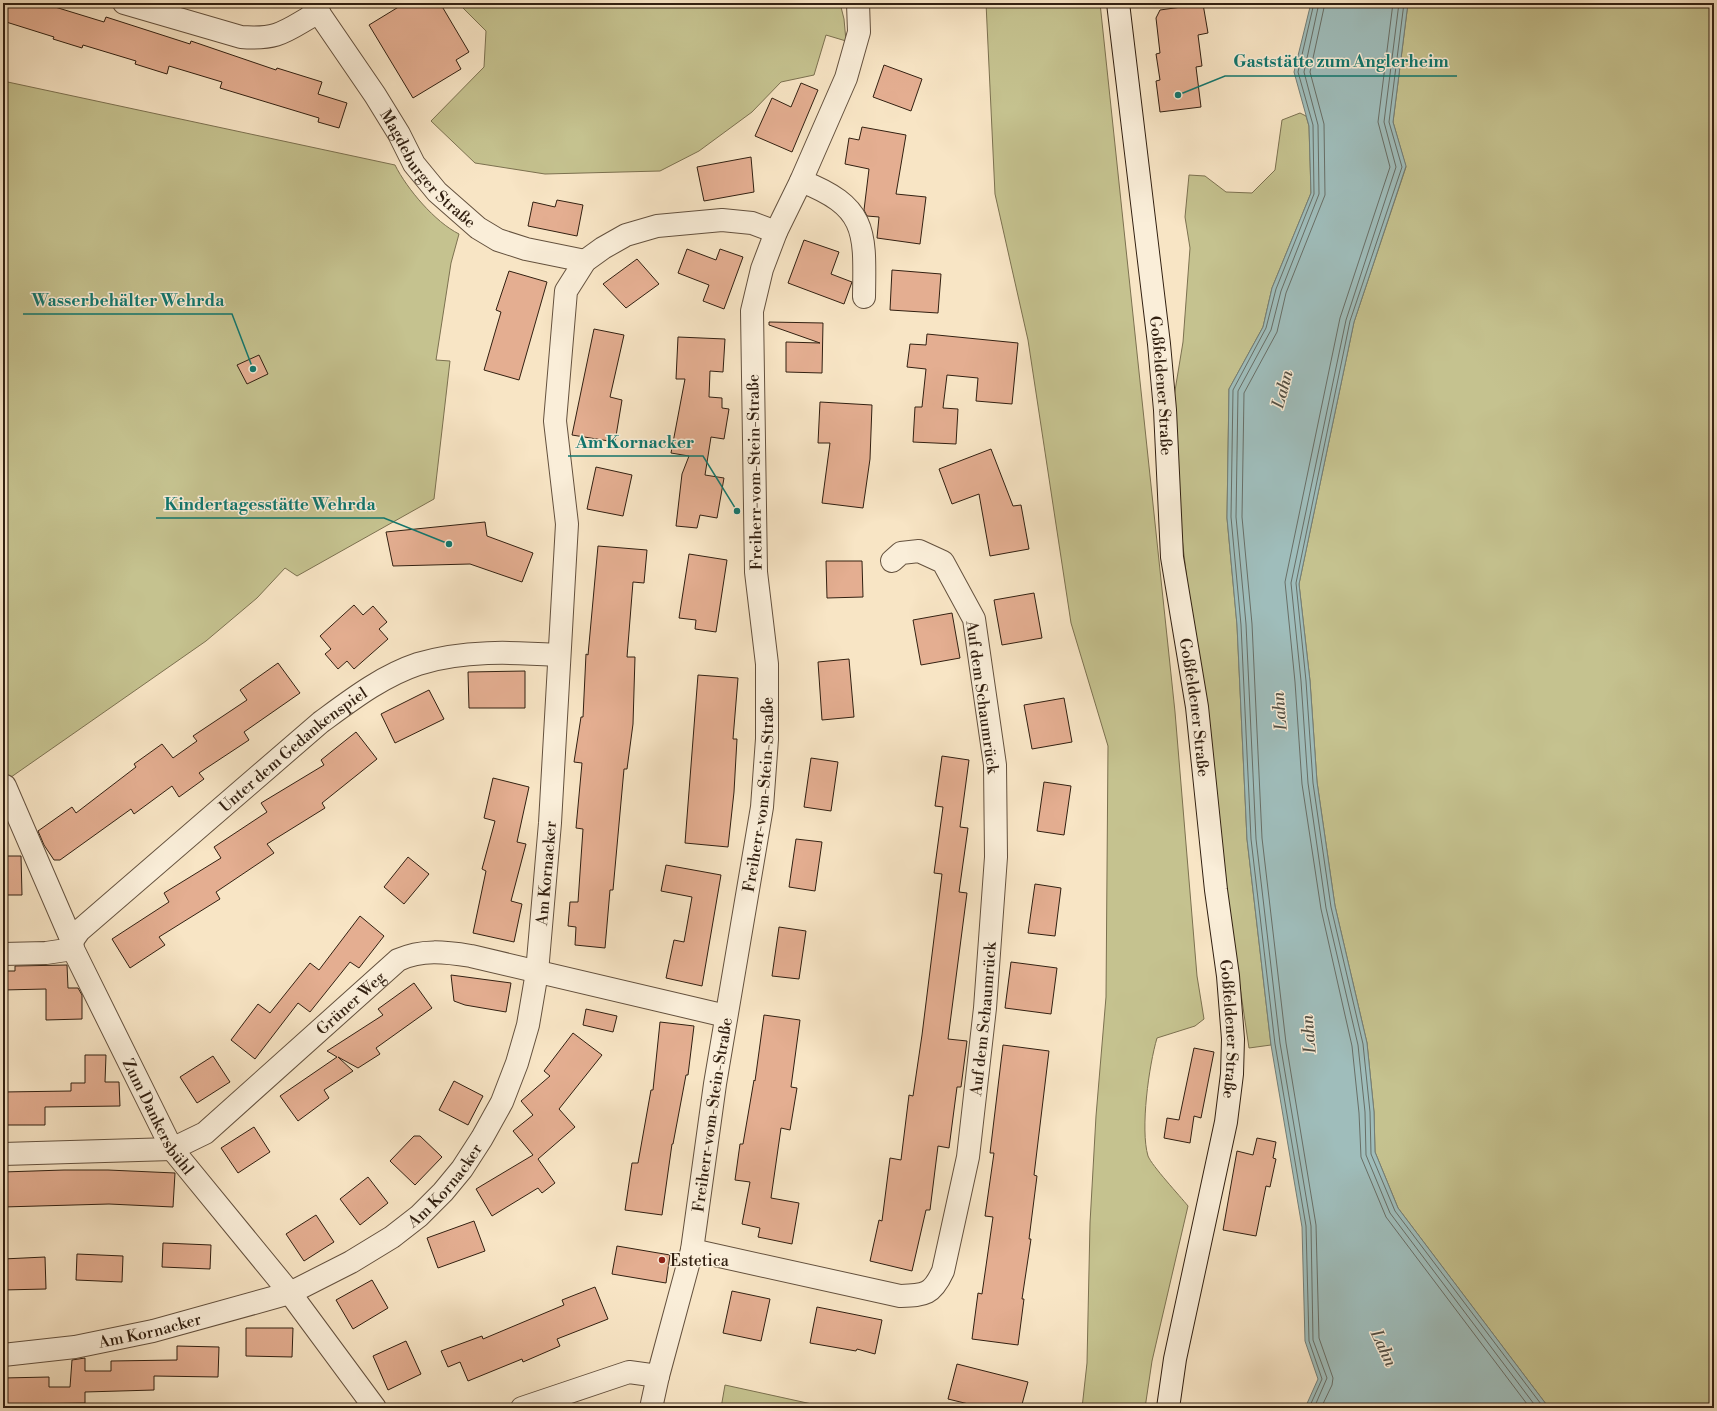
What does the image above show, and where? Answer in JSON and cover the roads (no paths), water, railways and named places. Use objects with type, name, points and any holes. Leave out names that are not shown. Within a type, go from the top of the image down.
[{"type":"street","name":"Magdeburger Straße","points":[[124,3],[241,38],[259,39],[288,32],[315,8],[375,95],[399,134],[414,164],[437,192],[478,228],[498,240],[526,249],[585,261]]},
{"type":"street","name":"Freiherr-vom-Stein-Straße","points":[[652,1408],[658,1376],[692,1250],[715,1084],[762,807],[767,739],[767,664],[756,572],[752,312],[762,269],[776,232],[801,181],[844,84],[854,56],[859,32],[858,3]]},
{"type":"street","name":"Goßfeldener Straße","points":[[1118,3],[1159,344],[1165,410],[1172,557],[1197,707],[1216,890],[1228,976],[1233,1039],[1232,1074],[1226,1122],[1175,1359],[1168,1408]]},
{"type":"street","points":[[801,181],[824,190],[848,207],[860,226],[865,254],[864,297]]},
{"type":"street","name":"Am Kornacker","points":[[3,1355],[75,1347],[153,1331],[290,1293],[351,1262],[392,1237],[419,1216],[443,1192],[462,1169],[482,1138],[502,1102],[517,1063],[528,1025],[537,972],[550,823],[558,655],[564,596],[567,524],[555,421],[566,290],[585,261],[603,248],[626,235],[657,226],[722,220],[752,222],[776,232]]},
{"type":"street","name":"Auf dem Schaumrück","points":[[692,1250],[900,1296],[921,1295],[936,1286],[943,1271],[968,1157],[985,1008],[996,858],[995,765],[974,619],[943,562],[919,551],[901,553],[892,561]]},
{"type":"street","name":"Unter dem Gedankenspiel","points":[[72,945],[79,931],[321,722],[352,699],[381,681],[418,664],[458,656],[506,652],[558,655]]},
{"type":"street","name":"Zum Dankersbühl","points":[[5,786],[72,945],[172,1149],[290,1293],[375,1408]]},
{"type":"street","points":[[3,954],[46,952],[72,945]]},
{"type":"street","name":"Grüner Weg","points":[[3,1154],[172,1149],[205,1133],[398,960],[411,954],[446,952],[471,956],[726,1016]]},
{"type":"street","points":[[522,1408],[629,1372],[658,1376]]},
{"type":"water","name":"Lahn","points":[[1311,3],[1408,3],[1393,122],[1406,166],[1354,322],[1299,584],[1310,681],[1317,782],[1335,906],[1367,1043],[1374,1112],[1375,1152],[1398,1208],[1549,1408],[1305,1408],[1318,1379],[1305,1341],[1302,1227],[1271,1045],[1247,839],[1237,625],[1227,518],[1229,389],[1263,327],[1272,288],[1311,193],[1309,126],[1294,72]]},
{"type":"place","name":"Gaststätte zum Anglerheim","points":[[1178,95]]},
{"type":"place","name":"Wasserbehälter Wehrda","points":[[253,369]]},
{"type":"place","name":"Am Kornacker","points":[[737,511]]},
{"type":"place","name":"Kindertagesstätte Wehrda","points":[[449,544]]},
{"type":"place","name":"Estetica","points":[[662,1260]]}]
